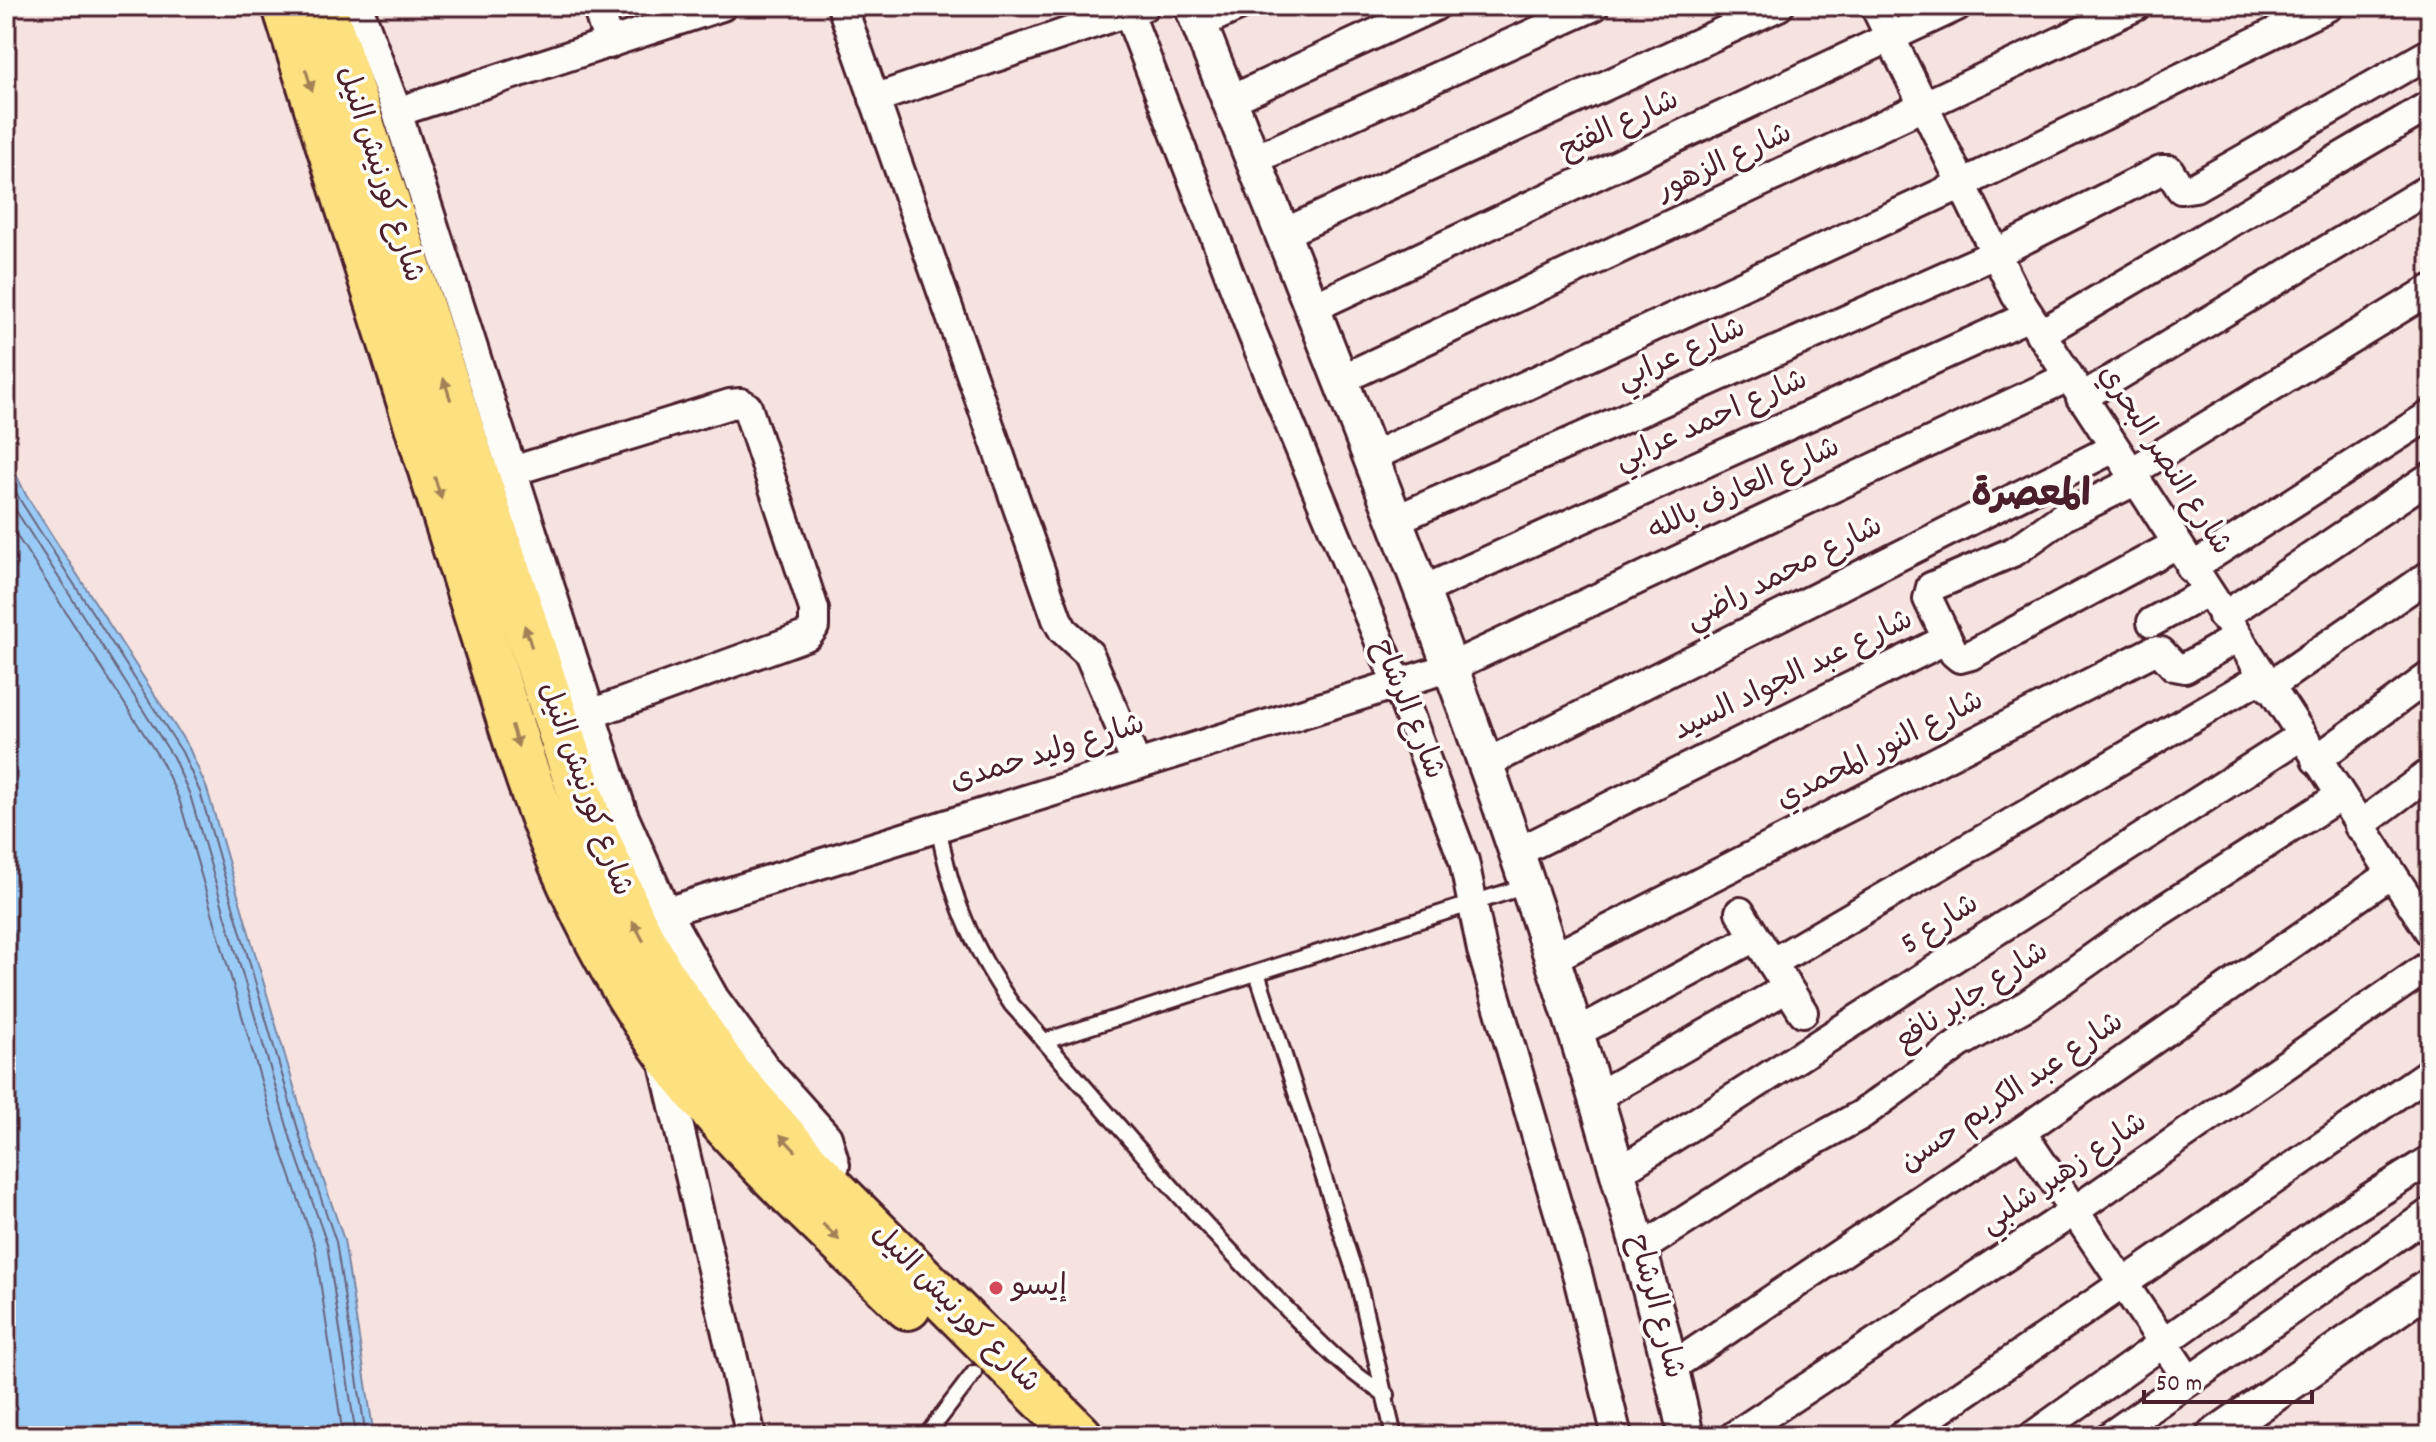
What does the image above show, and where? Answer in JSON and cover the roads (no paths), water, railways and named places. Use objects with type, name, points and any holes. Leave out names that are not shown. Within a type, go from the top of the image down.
[{"type":"highway","name":"شارع كورنيش النيل","points":[[285,6],[538,809],[585,918],[660,1043],[737,1138],[1037,1436]]},
{"type":"highway","name":"شارع كورنيش النيل","points":[[323,6],[494,477],[588,817],[633,922],[686,1013],[729,1074],[828,1184],[1080,1436]]},
{"type":"street","points":[[358,6],[397,112],[494,477],[588,715],[623,815],[689,957],[742,1037],[827,1137],[835,1165],[828,1184]]},
{"type":"street","points":[[597,6],[609,44]]},
{"type":"street","points":[[397,112],[722,6]]},
{"type":"street","points":[[842,6],[1057,619],[1063,630],[1089,654],[1136,763]]},
{"type":"street","points":[[1195,15],[1239,6]]},
{"type":"street","points":[[1229,101],[1435,6]]},
{"type":"street","points":[[1253,160],[1594,6]]},
{"type":"street","points":[[1282,234],[1779,6]]},
{"type":"street","name":"شارع النصر البحري","points":[[1875,6],[1995,254],[2034,325],[2391,874],[2421,900],[2430,932]]},
{"type":"street","name":"شارع الفتح","points":[[1312,308],[1957,6]]},
{"type":"street","name":"شارع الزهور","points":[[1340,380],[1925,108],[2136,6]]},
{"type":"street","points":[[1371,457],[1962,184],[2329,6]]},
{"type":"street","points":[[874,99],[1133,8]]},
{"type":"street","name":"شارع الرشاح","points":[[1133,8],[1253,335],[1397,683],[1457,839],[1475,902],[1482,950],[1578,1277],[1617,1436]]},
{"type":"street","name":"شارع الرشاح","points":[[1195,15],[1424,590],[1518,852],[1596,1097],[1672,1367],[1686,1436]]},
{"type":"street","name":"شارع عرابي","points":[[1395,520],[1995,254],[2161,170],[2169,170],[2181,189],[2195,187],[2430,53]]},
{"type":"street","name":"شارع احمد عرابي","points":[[1424,590],[2034,325],[2430,105]]},
{"type":"street","name":"شارع العارف بالله","points":[[1451,667],[2075,387],[2430,188]]},
{"type":"street","points":[[1947,639],[1927,595],[1931,587],[2015,551],[2064,516],[2132,477],[2430,290]]},
{"type":"street","points":[[494,477],[741,403],[747,407],[814,609],[816,619],[808,635],[588,715]]},
{"type":"street","points":[[2183,556],[2430,415]]},
{"type":"street","name":"شارع محمد راضي","points":[[1487,763],[2114,448]]},
{"type":"street","points":[[2229,628],[2430,477]]},
{"type":"street","name":"شارع عبد الجواد السيد","points":[[1518,852],[1947,639],[1957,656],[1968,657],[2183,556]]},
{"type":"street","points":[[1772,963],[2265,682],[2430,575]]},
{"type":"street","points":[[2152,622],[2207,592]]},
{"type":"street","name":"شارع النور المحمدي","points":[[1553,958],[2153,651],[2161,652],[2174,666],[2185,668],[2229,628]]},
{"type":"street","name":"شارع وليد حمدى","points":[[666,912],[1451,667]]},
{"type":"street","points":[[2316,760],[2430,676]]},
{"type":"street","name":"شارع 5","points":[[1617,1173],[2301,736]]},
{"type":"street","points":[[2359,826],[2430,773]]},
{"type":"street","name":"شارع جابر نافع","points":[[1639,1250],[1796,1150],[1861,1115],[1960,1043],[2052,989],[2145,921],[2340,796]]},
{"type":"street","name":"شارع عبد الكريم حسن","points":[[1672,1367],[2021,1132],[2391,874]]},
{"type":"street","points":[[1740,912],[1803,1012]]},
{"type":"street","points":[[1576,1033],[1755,937]]},
{"type":"street","name":"شارع زهير شلبي","points":[[1734,1436],[2074,1211],[2430,965]]},
{"type":"street","points":[[1596,1097],[1787,988]]},
{"type":"street","points":[[660,1043],[751,1436]]},
{"type":"street","points":[[1902,1436],[2430,1072]]},
{"type":"street","points":[[2021,1132],[2189,1381]]},
{"type":"street","points":[[2033,1436],[2330,1224],[2430,1160]]},
{"type":"street","points":[[2110,1436],[2430,1213]]},
{"type":"street","points":[[2214,1436],[2430,1286]]},
{"type":"lane","points":[[938,825],[947,874],[962,921],[984,964],[1005,995],[1234,1256],[1326,1352],[1355,1377],[1387,1395]]},
{"type":"lane","points":[[1045,1041],[1529,885]]},
{"type":"lane","points":[[1257,973],[1358,1282],[1387,1395],[1394,1436]]},
{"type":"lane","points":[[926,1436],[974,1373]]},
{"type":"water","points":[[6,454],[26,495],[189,748],[207,789],[309,1138],[344,1240],[374,1436],[6,1436]]},
{"type":"place","name":"إيسو","points":[[996,1288]]},
{"type":"district","name":"المعصرة","points":[[2031,497]]}]
